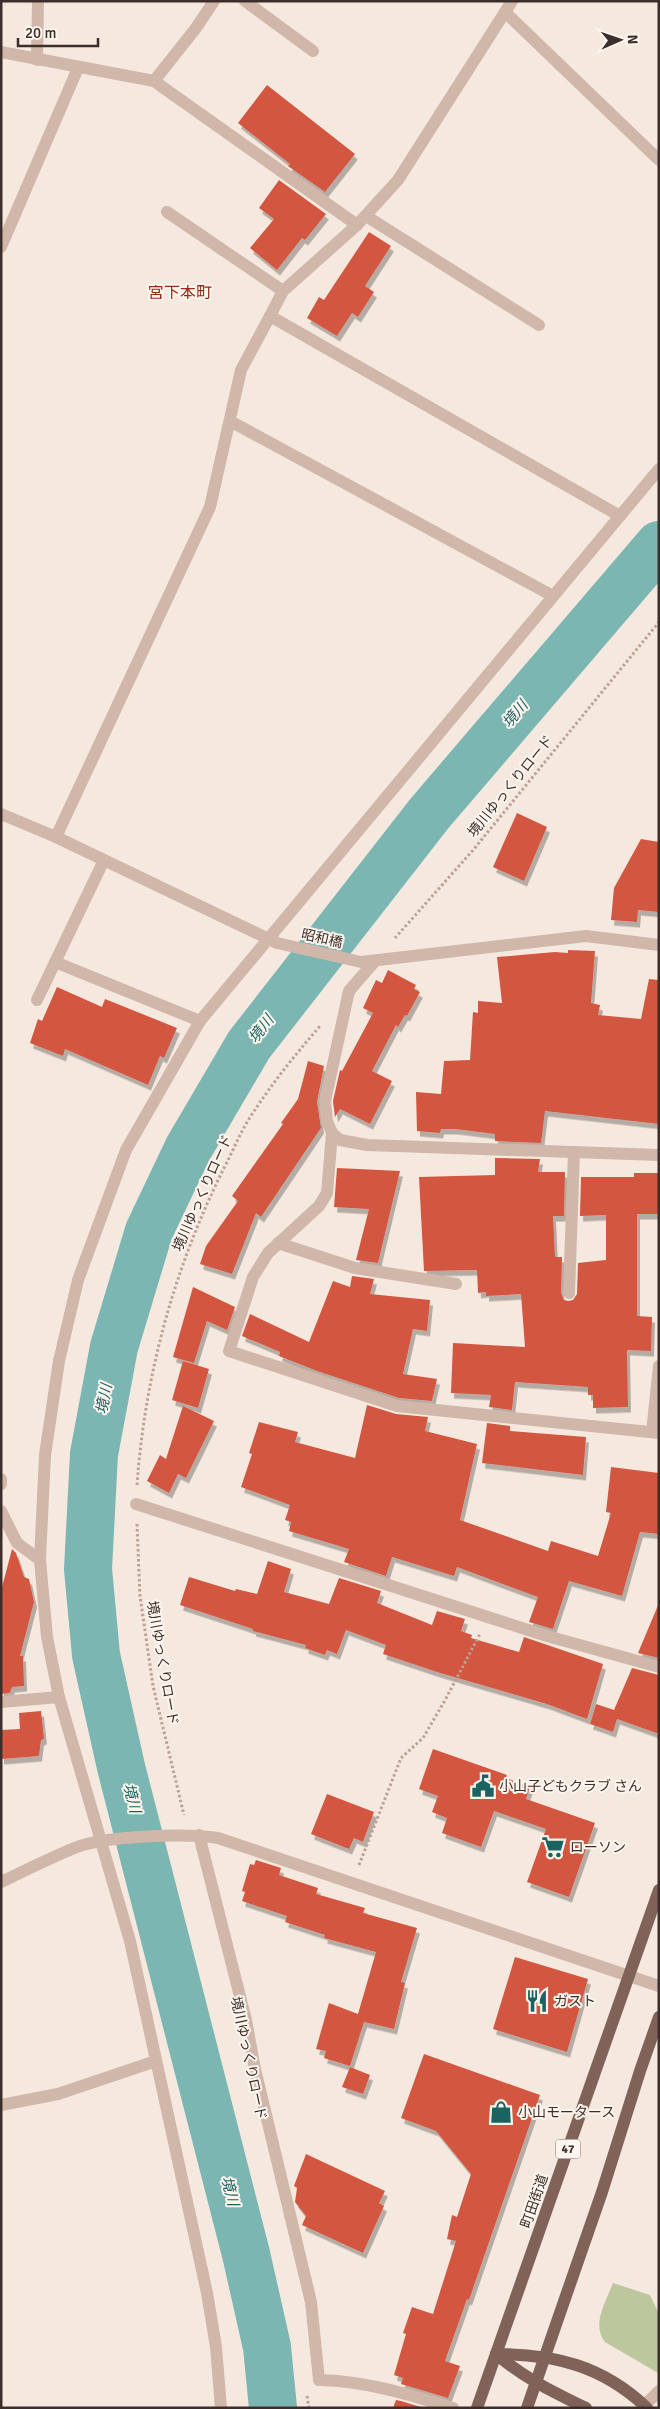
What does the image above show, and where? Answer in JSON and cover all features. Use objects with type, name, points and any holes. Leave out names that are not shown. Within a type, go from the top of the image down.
[{"type":"main road","name":"町田街道","points":[[477,2408],[659,1890]]},
{"type":"main road","points":[[527,2408],[602,2192],[659,2017]]},
{"type":"main road","points":[[496,2354],[545,2356],[584,2368],[613,2382],[646,2407]]},
{"type":"main road","points":[[496,2354],[516,2371],[536,2384],[586,2408]]},
{"type":"street","points":[[37,60],[38,1]]},
{"type":"street","points":[[154,81],[196,28],[214,1]]},
{"type":"street","points":[[245,1],[313,51]]},
{"type":"street","points":[[56,836],[210,508],[241,370],[283,291],[361,220],[398,180],[509,5],[659,160]]},
{"type":"street","points":[[1,52],[154,81],[361,220],[539,325]]},
{"type":"street","points":[[1,247],[78,68]]},
{"type":"street","points":[[167,212],[283,291]]},
{"type":"street","points":[[270,316],[620,516]]},
{"type":"street","points":[[230,421],[553,596]]},
{"type":"street","points":[[221,2408],[216,2347],[207,2293],[130,1941],[104,1841],[59,1697],[47,1637],[40,1560],[45,1455],[59,1361],[78,1280],[126,1150],[200,1021],[273,941],[553,596],[659,469]]},
{"type":"street","name":"昭和橋","points":[[1,814],[56,836],[273,941],[361,962],[586,936],[659,945]]},
{"type":"street","points":[[37,1000],[104,860]]},
{"type":"street","points":[[375,961],[349,991],[325,1101],[327,1121],[332,1133],[340,1140],[367,1145],[659,1155]]},
{"type":"street","points":[[55,962],[200,1021]]},
{"type":"street","points":[[332,1133],[327,1193],[319,1206],[268,1253],[253,1278],[229,1351],[397,1406],[655,1432],[659,1366]]},
{"type":"street","points":[[569,1293],[574,1152]]},
{"type":"street","points":[[278,1243],[356,1268],[456,1284]]},
{"type":"street","points":[[1,1479],[1,1484]]},
{"type":"street","points":[[136,1504],[488,1618],[659,1667]]},
{"type":"street","points":[[1,1511],[17,1543]]},
{"type":"street","points":[[1,1540],[17,1543],[40,1560]]},
{"type":"street","points":[[1,1702],[59,1697]]},
{"type":"street","points":[[190,1835],[246,2020],[261,2095],[311,2302],[319,2380],[351,2381],[389,2388],[453,2408]]},
{"type":"street","points":[[1,1882],[79,1846],[104,1841],[190,1835],[218,1838],[659,1986]]},
{"type":"street","points":[[1,2104],[58,2094],[156,2061]]},
{"type":"street","points":[[646,2407],[659,2390]]},
{"type":"path","name":"境川ゆっくりロード","points":[[375,961],[474,849],[659,622]]},
{"type":"path","name":"境川ゆっくりロード","points":[[190,1835],[153,1686],[140,1596],[136,1504],[140,1443],[149,1384],[175,1283],[204,1207],[248,1120],[285,1067],[324,1021]]},
{"type":"path","points":[[350,1882],[401,1758],[423,1738],[488,1618]]},
{"type":"path","points":[[306,2390],[309,2408]]},
{"type":"green space","points":[[613,2283],[650,2295],[659,2314],[658,2373],[605,2342],[601,2335],[599,2328],[601,2313]]},
{"type":"building","points":[[267,85],[355,154],[325,192],[288,166],[290,164],[238,123]]},
{"type":"building","points":[[279,180],[326,214],[305,240],[302,238],[277,270],[250,248],[274,219],[259,208]]},
{"type":"building","points":[[369,232],[391,246],[365,286],[374,292],[358,317],[352,313],[337,336],[307,318],[319,297],[324,300]]},
{"type":"building","points":[[517,813],[547,827],[524,881],[493,867]]},
{"type":"building","points":[[641,839],[659,842],[659,912],[638,910],[637,922],[611,920],[614,888]]},
{"type":"building","points":[[568,950],[595,951],[591,1003],[600,1005],[598,1015],[641,1019],[649,979],[659,980],[659,1124],[545,1111],[541,1143],[495,1141],[495,1134],[455,1129],[441,1129],[440,1133],[417,1131],[416,1092],[441,1094],[444,1061],[470,1060],[473,1012],[478,1013],[478,1001],[502,1003],[497,957],[555,952],[568,953]]},
{"type":"building","points":[[388,970],[416,985],[414,989],[420,992],[407,1016],[405,1015],[398,1027],[396,1025],[372,1071],[392,1081],[370,1124],[340,1109],[335,1117],[333,1101],[340,1070],[342,1071],[373,1013],[363,1008],[376,980],[382,983]]},
{"type":"building","points":[[57,987],[102,1007],[105,999],[177,1028],[164,1058],[160,1056],[148,1085],[65,1049],[63,1056],[30,1043],[38,1019],[42,1021]]},
{"type":"building","points":[[308,1061],[324,1066],[317,1102],[321,1128],[261,1217],[256,1213],[232,1274],[200,1264],[206,1246],[238,1201],[232,1196],[283,1124],[281,1123],[298,1099]]},
{"type":"building","points":[[495,1158],[540,1159],[538,1172],[565,1172],[564,1216],[553,1216],[555,1257],[562,1257],[561,1293],[564,1300],[568,1301],[573,1300],[577,1294],[578,1263],[606,1260],[606,1215],[580,1216],[581,1177],[634,1177],[634,1173],[659,1173],[659,1214],[637,1214],[637,1316],[652,1317],[651,1351],[627,1350],[628,1407],[593,1408],[593,1395],[588,1395],[588,1387],[515,1382],[512,1410],[489,1407],[491,1395],[451,1393],[453,1343],[525,1347],[521,1294],[486,1296],[486,1292],[478,1293],[477,1270],[424,1271],[419,1177],[495,1175]]},
{"type":"building","points":[[337,1168],[400,1171],[378,1263],[356,1260],[369,1209],[334,1207]]},
{"type":"building","points":[[352,1276],[374,1279],[370,1294],[430,1300],[427,1331],[413,1329],[403,1374],[437,1379],[432,1401],[399,1398],[317,1371],[279,1356],[280,1352],[242,1336],[250,1314],[309,1342],[333,1281],[350,1287]]},
{"type":"building","points":[[193,1287],[235,1307],[227,1330],[207,1321],[194,1363],[173,1357]]},
{"type":"building","points":[[183,1361],[209,1369],[198,1408],[172,1400]]},
{"type":"building","points":[[367,1405],[396,1414],[428,1417],[425,1431],[477,1444],[460,1520],[548,1551],[551,1541],[598,1556],[611,1513],[606,1512],[611,1467],[659,1473],[659,1534],[640,1532],[622,1596],[569,1581],[553,1629],[529,1622],[538,1597],[457,1567],[454,1576],[392,1557],[386,1576],[344,1562],[349,1549],[289,1531],[291,1522],[285,1520],[290,1505],[241,1487],[252,1454],[249,1453],[259,1422],[298,1432],[295,1442],[355,1458]]},
{"type":"building","points":[[183,1406],[214,1421],[186,1478],[178,1474],[169,1493],[147,1481],[160,1455],[166,1459]]},
{"type":"building","points":[[487,1423],[510,1426],[510,1431],[586,1437],[583,1475],[482,1463]]},
{"type":"building","points":[[12,1549],[16,1553],[24,1577],[29,1579],[34,1602],[20,1656],[23,1656],[24,1686],[12,1687],[10,1693],[1,1694],[1,1591]]},
{"type":"building","points":[[268,1561],[291,1569],[284,1592],[329,1604],[339,1578],[381,1591],[377,1603],[432,1625],[437,1611],[465,1619],[461,1631],[472,1635],[471,1638],[519,1652],[524,1637],[603,1664],[587,1719],[547,1704],[383,1654],[386,1645],[346,1630],[337,1654],[327,1650],[325,1655],[305,1648],[306,1645],[253,1631],[253,1629],[180,1605],[189,1577],[235,1591],[236,1589],[257,1594]]},
{"type":"building","points":[[659,1603],[659,1658],[638,1653]]},
{"type":"building","points":[[632,1668],[659,1675],[659,1734],[617,1719],[613,1732],[590,1724],[596,1704],[614,1710]]},
{"type":"building","points":[[41,1711],[44,1739],[41,1740],[39,1756],[1,1759],[1,1730],[20,1729],[19,1713]]},
{"type":"building","points":[[433,1749],[507,1775],[506,1778],[530,1787],[526,1799],[595,1823],[569,1897],[527,1882],[546,1829],[494,1811],[481,1847],[442,1833],[447,1818],[432,1812],[438,1796],[419,1789]]},
{"type":"building","points":[[327,1794],[374,1812],[363,1842],[354,1838],[349,1849],[311,1834]]},
{"type":"building","points":[[256,1860],[281,1868],[279,1875],[318,1888],[316,1894],[365,1908],[363,1913],[417,1928],[401,1982],[405,1983],[394,2029],[364,2022],[350,2066],[324,2058],[326,2051],[316,2049],[329,2003],[358,2014],[376,1952],[324,1938],[325,1935],[285,1922],[287,1916],[242,1901],[245,1892],[242,1891],[250,1864],[254,1865]]},
{"type":"building","points":[[515,1957],[588,1979],[567,2052],[493,2029]]},
{"type":"building","points":[[424,2054],[540,2095],[469,2300],[467,2299],[445,2361],[460,2366],[448,2398],[401,2384],[403,2378],[394,2375],[406,2334],[403,2333],[412,2307],[433,2314],[456,2241],[447,2239],[452,2215],[457,2217],[471,2174],[436,2131],[401,2118]]},
{"type":"building","points":[[350,2067],[370,2075],[363,2094],[342,2087]]},
{"type":"building","points":[[306,2154],[385,2191],[379,2203],[384,2206],[363,2253],[302,2225],[306,2216],[295,2202],[297,2188],[294,2186]]},
{"type":"building","points":[[396,2400],[401,2401],[424,2408],[393,2408]]},
{"type":"waterway","name":"境川","points":[[273,2408],[267,2347],[246,2254],[121,1767],[96,1655],[88,1569],[94,1454],[114,1347],[149,1231],[188,1149],[249,1045],[429,814],[659,545]]},
{"type":"place","name":"小山子どもクラブ さん","points":[[483,1786]]},
{"type":"place","name":"ローソン","points":[[553,1847]]},
{"type":"place","name":"ガスト","points":[[537,2001]]},
{"type":"place","name":"小山モータース","points":[[501,2112]]},
{"type":"district","name":"宮下本町","points":[[180,292]]}]
